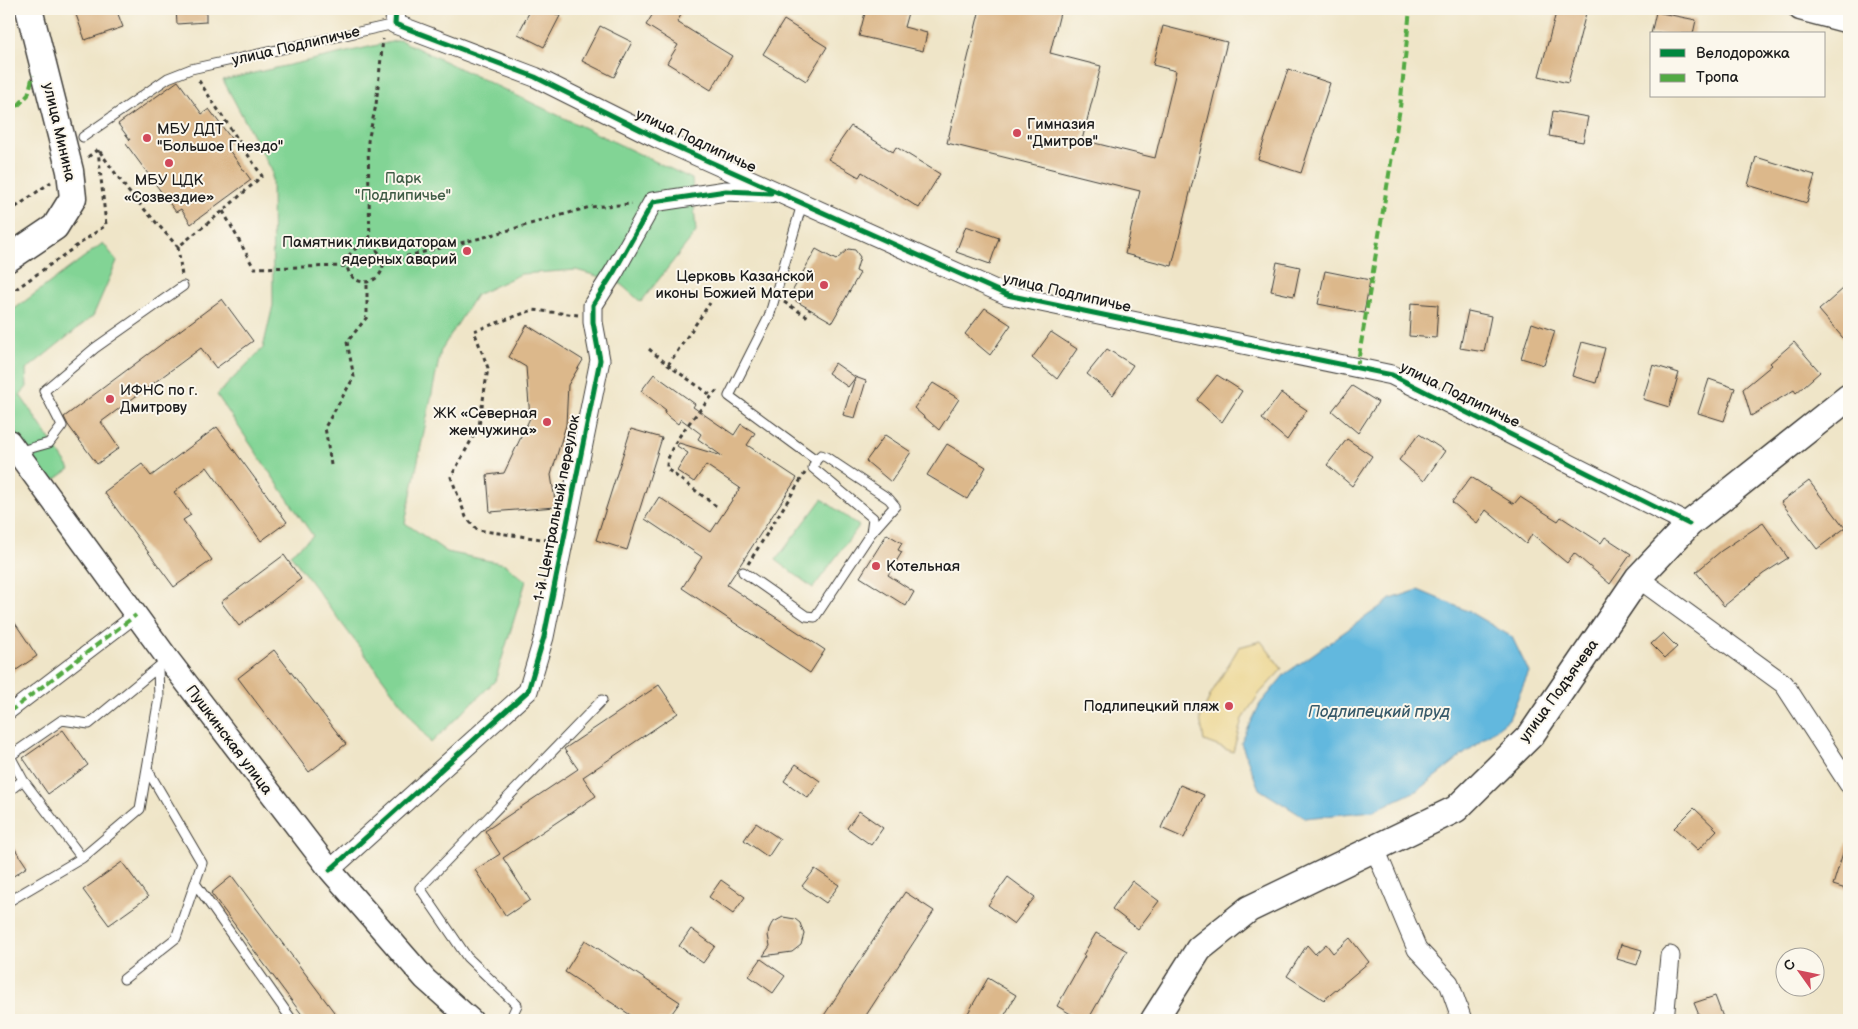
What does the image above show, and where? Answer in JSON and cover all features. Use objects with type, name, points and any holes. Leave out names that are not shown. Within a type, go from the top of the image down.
[{"type":"main road","name":"улица Минина","points":[[9,258],[55,226],[73,198],[70,170],[29,9]]},
{"type":"main road","name":"улица Подъячева","points":[[1154,1020],[1198,949],[1249,909],[1456,809],[1531,735],[1638,578],[1689,524],[1849,397]]},
{"type":"street","points":[[1800,9],[1849,22]]},
{"type":"street","name":"улица Подлипичье","points":[[391,20],[535,77],[659,139],[1007,295],[1392,375],[1689,524]]},
{"type":"street","points":[[653,202],[726,191],[778,193]]},
{"type":"street","name":"1-й Центральный переулок","points":[[330,870],[528,691],[544,637],[600,360],[593,322],[593,305],[614,272],[653,202]]},
{"type":"street","name":"Пушкинская улица","points":[[13,447],[136,616],[163,663],[330,870],[425,979],[471,1020]]},
{"type":"street","points":[[1638,578],[1784,684],[1849,784]]},
{"type":"street","points":[[9,712],[136,616]]},
{"type":"street","points":[[1375,848],[1417,949],[1449,983],[1462,1020]]},
{"type":"street","points":[[1664,1020],[1670,956]]},
{"type":"lane","name":"улица Подлипичье","points":[[83,137],[168,78],[191,69],[391,20]]},
{"type":"lane","points":[[802,204],[767,321],[728,396],[813,458]]},
{"type":"lane","points":[[13,447],[49,443],[62,426],[44,391],[95,348],[183,286]]},
{"type":"lane","points":[[743,572],[806,616],[815,617],[871,533],[895,506],[889,499],[826,457],[821,455],[813,458]]},
{"type":"lane","points":[[813,458],[813,468],[873,518],[871,533]]},
{"type":"lane","points":[[9,901],[82,858],[140,809],[163,663]]},
{"type":"lane","points":[[82,858],[22,780],[10,756],[62,720],[89,724],[163,663]]},
{"type":"lane","points":[[510,1020],[517,1005],[467,956],[420,888],[602,700]]},
{"type":"lane","points":[[124,979],[176,938],[202,863],[147,769]]},
{"type":"lane","points":[[9,791],[22,780]]},
{"type":"lane","points":[[195,883],[292,1020]]},
{"type":"path","points":[[370,246],[368,141],[391,20]]},
{"type":"path","points":[[178,247],[223,211],[262,176],[191,69]]},
{"type":"path","points":[[70,170],[98,149],[128,191],[178,247],[183,286]]},
{"type":"path","points":[[9,212],[45,185]]},
{"type":"path","points":[[383,262],[481,238],[590,207],[653,202]]},
{"type":"path","points":[[223,211],[254,268],[347,266]]},
{"type":"path","points":[[363,246],[370,246],[376,250],[381,255],[383,262],[379,275],[367,282],[353,278],[347,266],[347,259],[356,248],[363,246]]},
{"type":"path","points":[[331,465],[325,427],[354,377],[347,342],[366,317],[367,282]]},
{"type":"path","points":[[775,296],[806,316],[810,309]]},
{"type":"path","points":[[668,365],[710,303]]},
{"type":"path","points":[[649,349],[712,396]]},
{"type":"path","points":[[716,506],[667,469],[666,459],[701,408],[722,384]]},
{"type":"path","points":[[743,572],[813,458]]},
{"type":"green space","name":"Парк \"Подлипичье\"","points":[[400,40],[692,179],[696,232],[641,302],[618,282],[576,270],[521,274],[476,295],[441,350],[405,523],[447,552],[505,564],[526,581],[495,681],[431,743],[290,554],[313,536],[217,395],[263,348],[273,305],[272,171],[223,80]]},
{"type":"green space","points":[[103,243],[117,261],[93,316],[26,370],[27,387],[20,395],[70,469],[50,483],[9,424],[9,313]]},
{"type":"green space","points":[[822,499],[859,526],[813,588],[776,560]]},
{"type":"sand","name":"Подлипецкий пляж","points":[[1261,641],[1282,669],[1260,693],[1242,719],[1233,752],[1204,741],[1200,718],[1211,694],[1239,647]]},
{"type":"water","name":"Подлипецкий пруд","points":[[1418,590],[1468,611],[1512,637],[1529,672],[1509,719],[1418,790],[1373,811],[1305,818],[1259,789],[1241,743],[1260,704],[1285,674],[1391,599]]},
{"type":"building","points":[[74,9],[116,9],[123,27],[85,40]]},
{"type":"building","points":[[176,9],[206,9],[206,22],[177,24]]},
{"type":"building","points":[[531,9],[546,9],[560,16],[544,47],[518,34]]},
{"type":"building","points":[[656,9],[672,9],[681,15],[677,22],[732,56],[711,90],[667,63],[678,45],[646,25]]},
{"type":"building","points":[[866,9],[909,9],[904,27],[927,33],[923,51],[859,36]]},
{"type":"building","name":"Гимназия \"Дмитров\"","points":[[980,9],[1061,9],[1050,53],[1101,66],[1082,140],[1155,158],[1176,71],[1153,65],[1163,26],[1227,42],[1172,266],[1125,254],[1140,191],[947,143]]},
{"type":"building","points":[[1557,9],[1587,9],[1568,83],[1539,76]]},
{"type":"building","points":[[1656,12],[1696,20],[1693,32],[1651,32]]},
{"type":"building","points":[[784,20],[827,47],[806,81],[763,54]]},
{"type":"building","points":[[600,26],[632,42],[614,77],[582,61]]},
{"type":"building","points":[[1288,69],[1330,83],[1301,173],[1258,159]]},
{"type":"building","points":[[178,81],[202,114],[209,109],[233,141],[226,146],[251,180],[191,224],[181,209],[176,212],[126,144],[130,140],[118,124]]},
{"type":"building","points":[[1553,111],[1588,117],[1583,142],[1549,136]]},
{"type":"building","points":[[851,126],[893,152],[896,147],[940,174],[919,208],[862,172],[859,177],[828,159]]},
{"type":"building","points":[[1756,157],[1815,175],[1807,203],[1748,185]]},
{"type":"building","points":[[966,226],[999,238],[990,264],[956,252]]},
{"type":"building","name":"Церковь Казанской иконы Божией Матери","points":[[816,249],[836,260],[848,249],[855,250],[860,257],[856,271],[860,273],[832,322],[789,297]]},
{"type":"building","points":[[1277,262],[1300,267],[1294,296],[1271,291]]},
{"type":"building","points":[[1325,271],[1370,280],[1364,313],[1318,304]]},
{"type":"building","points":[[1843,289],[1849,296],[1849,345],[1819,310]]},
{"type":"building","name":"ИФНС по г. Дмитрову","points":[[222,299],[253,341],[216,368],[201,348],[101,422],[119,448],[97,464],[64,417]]},
{"type":"building","points":[[1411,303],[1438,305],[1436,338],[1409,336]]},
{"type":"building","points":[[985,308],[1011,325],[990,355],[965,334]]},
{"type":"building","points":[[1468,311],[1491,316],[1484,352],[1460,348]]},
{"type":"building","points":[[1532,323],[1555,331],[1544,365],[1521,358]]},
{"type":"building","name":"ЖК «Северная жемчужина»","points":[[527,325],[583,360],[568,385],[566,425],[551,475],[556,507],[490,512],[487,475],[504,473],[530,418],[526,367],[509,357]]},
{"type":"building","points":[[1051,332],[1077,349],[1057,379],[1032,358]]},
{"type":"building","points":[[1582,342],[1605,348],[1596,383],[1572,376]]},
{"type":"building","points":[[1794,342],[1820,372],[1796,393],[1794,390],[1751,416],[1743,389],[1772,365],[1770,363]]},
{"type":"building","points":[[1107,349],[1133,365],[1113,395],[1087,374]]},
{"type":"building","points":[[835,363],[855,377],[866,381],[855,418],[843,415],[855,378],[848,387],[828,373]]},
{"type":"building","points":[[1653,365],[1679,373],[1669,407],[1643,399]]},
{"type":"building","points":[[654,374],[695,404],[693,407],[734,435],[741,424],[755,433],[747,445],[797,478],[727,585],[825,650],[810,673],[682,588],[702,557],[645,519],[659,497],[711,532],[740,488],[706,465],[694,482],[677,471],[688,453],[677,446],[679,443],[722,456],[698,439],[701,434],[681,419],[678,424],[664,413],[666,410],[641,391]]},
{"type":"building","points":[[1217,375],[1242,391],[1222,422],[1197,400]]},
{"type":"building","points":[[1709,379],[1735,388],[1724,421],[1698,413]]},
{"type":"building","points":[[933,383],[959,399],[939,430],[914,408]]},
{"type":"building","points":[[1352,386],[1378,402],[1358,433],[1332,411]]},
{"type":"building","points":[[1281,393],[1307,410],[1287,440],[1262,419]]},
{"type":"building","points":[[217,427],[287,522],[261,541],[207,467],[174,492],[191,515],[183,520],[212,560],[174,587],[104,492],[142,464],[151,476]]},
{"type":"building","points":[[631,429],[662,438],[627,550],[596,540]]},
{"type":"building","points":[[1419,434],[1445,451],[1424,481],[1399,460]]},
{"type":"building","points":[[885,435],[911,452],[891,482],[866,461]]},
{"type":"building","points":[[1347,439],[1372,456],[1352,486],[1327,465]]},
{"type":"building","points":[[947,444],[986,467],[967,499],[927,475]]},
{"type":"building","points":[[1471,477],[1514,504],[1520,497],[1558,521],[1561,517],[1601,543],[1605,537],[1631,554],[1610,584],[1574,553],[1567,563],[1532,534],[1526,544],[1486,510],[1477,523],[1452,502]]},
{"type":"building","points":[[1809,481],[1845,528],[1817,549],[1781,502]]},
{"type":"building","points":[[1763,523],[1788,558],[1763,574],[1724,606],[1696,572],[1721,551]]},
{"type":"building","name":"Котельная","points":[[887,534],[902,543],[898,550],[902,552],[888,575],[914,592],[906,606],[860,577]]},
{"type":"building","points":[[284,555],[301,579],[239,626],[221,602]]},
{"type":"building","points":[[9,614],[37,656],[9,675]]},
{"type":"building","points":[[1663,633],[1677,647],[1665,658],[1651,644]]},
{"type":"building","points":[[274,650],[346,744],[309,772],[238,678]]},
{"type":"building","points":[[659,685],[678,713],[583,777],[596,796],[503,858],[530,900],[506,916],[475,870],[500,854],[485,831],[578,769],[564,749]]},
{"type":"building","points":[[63,730],[88,765],[48,794],[23,758]]},
{"type":"building","points":[[796,764],[820,781],[808,798],[784,781]]},
{"type":"building","points":[[1180,785],[1204,795],[1184,838],[1161,828]]},
{"type":"building","points":[[1694,808],[1717,830],[1698,850],[1674,828]]},
{"type":"building","points":[[859,811],[883,828],[871,845],[847,828]]},
{"type":"building","points":[[756,823],[780,839],[768,857],[744,840]]},
{"type":"building","points":[[9,840],[27,867],[9,879]]},
{"type":"building","points":[[1846,843],[1849,843],[1849,890],[1833,885]]},
{"type":"building","points":[[122,862],[148,897],[109,925],[83,890]]},
{"type":"building","points":[[815,869],[839,885],[826,903],[802,886]]},
{"type":"building","points":[[232,876],[340,1020],[306,1020],[211,893]]},
{"type":"building","points":[[1008,877],[1035,897],[1014,924],[988,905]]},
{"type":"building","points":[[721,880],[745,897],[733,914],[709,897]]},
{"type":"building","points":[[1132,881],[1159,901],[1138,929],[1112,909]]},
{"type":"building","points":[[905,892],[934,911],[863,1020],[821,1020]]},
{"type":"building","points":[[783,917],[795,919],[800,923],[804,934],[801,945],[792,952],[763,956],[770,946],[768,935],[772,923]]},
{"type":"building","points":[[691,929],[715,946],[703,963],[679,946]]},
{"type":"building","points":[[1096,933],[1127,951],[1088,1020],[1081,1020],[1057,1006]]},
{"type":"building","points":[[1350,938],[1369,962],[1324,1000],[1287,976],[1307,945],[1315,954],[1326,944],[1333,953]]},
{"type":"building","points":[[585,940],[680,1002],[667,1020],[638,1020],[565,972]]},
{"type":"building","points":[[1621,944],[1642,950],[1637,965],[1617,959]]},
{"type":"building","points":[[761,959],[785,976],[773,993],[749,976]]},
{"type":"building","points":[[988,978],[1016,995],[1002,1020],[964,1020]]},
{"type":"building","points":[[1715,996],[1724,1020],[1701,1020],[1694,1003]]},
{"type":"marked path","points":[[1357,368],[1400,108],[1410,9]]},
{"type":"marked path","points":[[9,115],[28,95],[33,75]]},
{"type":"marked path","points":[[9,712],[136,615]]},
{"type":"cycle path","points":[[396,9],[395,24],[535,77],[659,139],[1007,295],[1392,375],[1689,524]]},
{"type":"cycle path","points":[[330,870],[528,691],[544,637],[600,360],[593,322],[593,305],[614,272],[653,202],[726,191],[771,193]]},
{"type":"place","name":"Гимназия \"Дмитров\"","points":[[1017,133]]},
{"type":"place","name":"МБУ ДДТ \"Большое Гнездо\"","points":[[147,138]]},
{"type":"place","name":"МБУ ЦДК «Созвездие»","points":[[169,163]]},
{"type":"place","name":"Памятник ликвидаторам ядерных аварий","points":[[467,251]]},
{"type":"place","name":"Церковь Казанской иконы Божией Матери","points":[[824,285]]},
{"type":"place","name":"ИФНС по г. Дмитрову","points":[[110,399]]},
{"type":"place","name":"ЖК «Северная жемчужина»","points":[[547,422]]},
{"type":"place","name":"Котельная","points":[[876,566]]},
{"type":"place","name":"Подлипецкий пляж","points":[[1229,706]]}]
